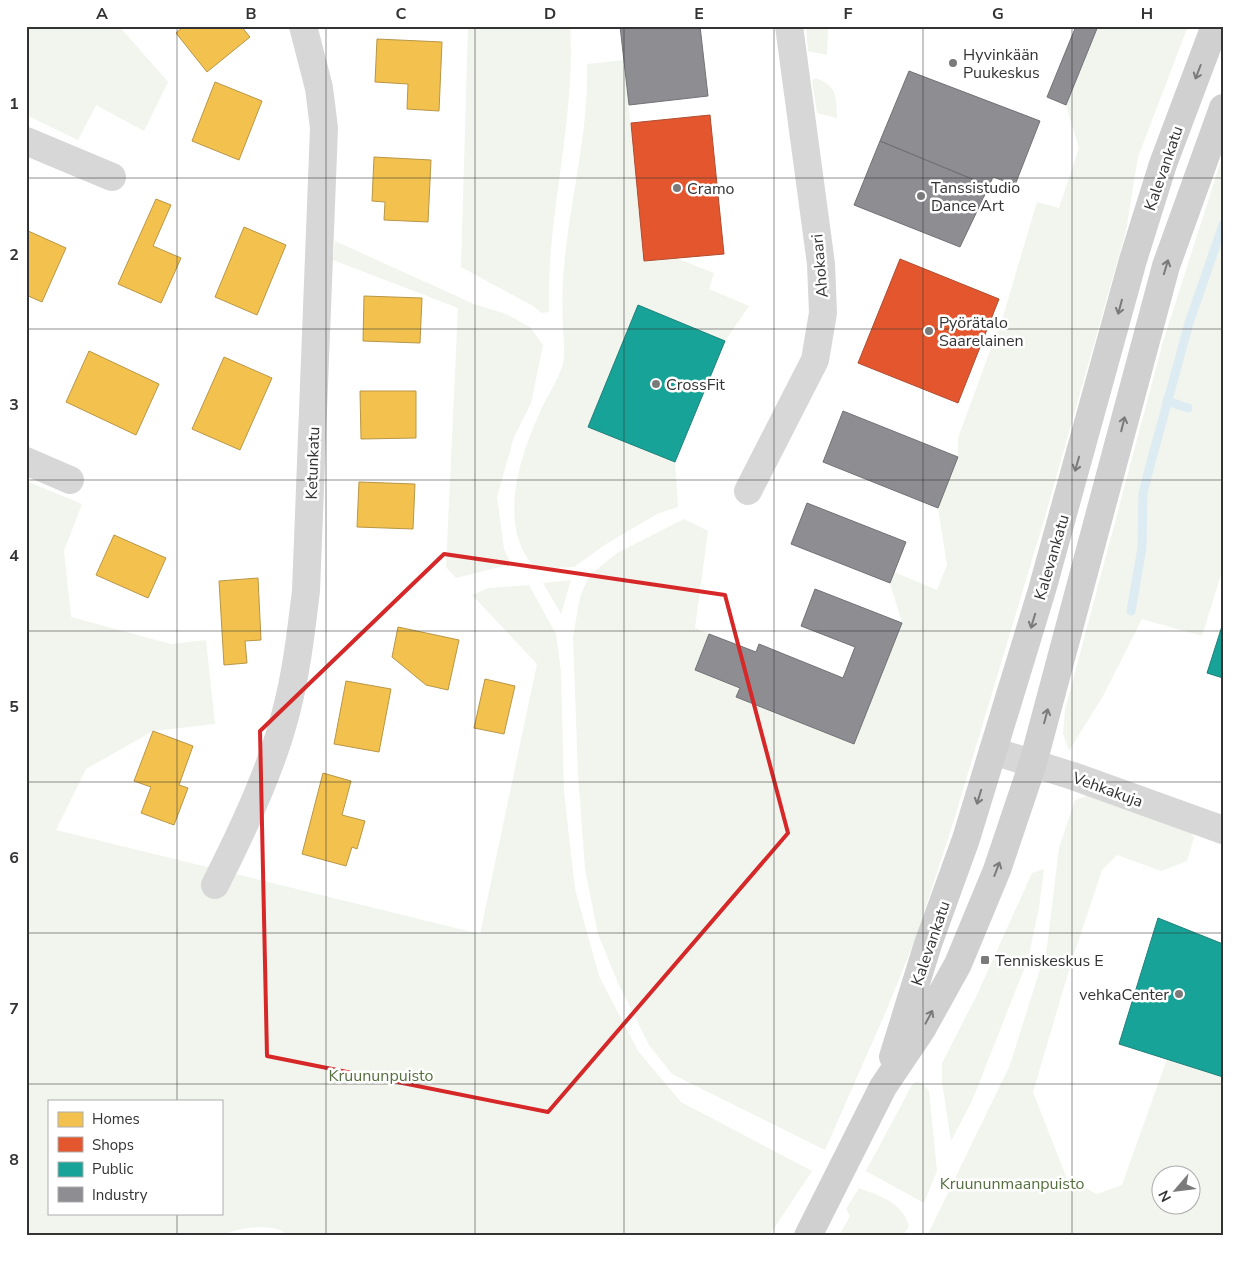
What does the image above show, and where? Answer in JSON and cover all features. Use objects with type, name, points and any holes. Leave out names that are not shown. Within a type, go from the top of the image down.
[{"type":"main road","name":"Kalevankatu","points":[[883,1087],[928,944],[966,839],[1045,581],[1133,260],[1163,164],[1215,26]]},
{"type":"main road","name":"Kalevankatu","points":[[808,1236],[883,1087],[922,1029],[958,964],[997,870],[1033,763],[1166,266],[1223,108]]},
{"type":"street","name":"Ketunkatu","points":[[215,885],[233,850],[268,766],[287,710],[299,654],[306,591],[324,128],[319,88],[303,26]]},
{"type":"street","name":"Ahokaari","points":[[748,491],[815,360],[823,313],[821,264],[789,26]]},
{"type":"street","points":[[26,140],[112,178]]},
{"type":"street","points":[[26,461],[70,480]]},
{"type":"street","name":"Vehkakuja","points":[[993,751],[1033,763],[1223,830]]},
{"type":"highlighted area","points":[[444,554],[725,595],[788,833],[548,1112],[267,1056],[260,731]]},
{"type":"green space","points":[[26,26],[119,26],[168,82],[144,131],[96,105],[78,140],[26,115]]},
{"type":"green space","points":[[468,26],[570,26],[569,98],[552,240],[549,312],[542,313],[533,306],[461,267]]},
{"type":"green space","points":[[806,26],[826,26],[828,32],[827,55],[808,51]]},
{"type":"green space","points":[[1098,26],[1188,26],[1138,157],[1126,231],[1044,520],[953,823],[916,937],[887,1009],[825,1150],[672,1074],[649,1045],[618,983],[598,934],[585,869],[578,774],[573,637],[580,597],[589,576],[617,553],[684,519],[708,531],[695,628],[709,634],[695,670],[740,688],[736,697],[854,744],[902,623],[890,583],[894,572],[937,590],[947,565],[938,508],[958,457],[958,438],[1004,313],[1037,202],[1059,208],[1079,148],[1066,105]]},
{"type":"green space","points":[[624,60],[644,261],[676,258],[714,273],[709,289],[749,306],[725,341],[588,427],[675,462],[678,507],[657,514],[606,544],[574,567],[537,569],[524,553],[517,534],[514,513],[515,491],[519,470],[533,428],[560,372],[564,358],[563,275],[585,115],[587,64]]},
{"type":"green space","points":[[815,78],[832,88],[836,98],[837,118],[817,113],[812,81]]},
{"type":"green space","points":[[1223,154],[1223,568],[1202,636],[1142,619],[1103,696],[1069,751],[1063,734],[1065,710],[1163,342]]},
{"type":"green space","points":[[335,241],[474,304],[506,314],[530,327],[543,345],[531,403],[514,437],[497,497],[504,549],[511,564],[456,578],[446,567],[458,308],[333,260]]},
{"type":"green space","name":"Kruununpuisto","points":[[26,481],[82,504],[64,551],[71,617],[171,644],[206,640],[215,724],[153,731],[86,769],[56,830],[480,934],[537,664],[472,595],[488,588],[529,585],[556,634],[561,671],[564,792],[575,889],[599,976],[638,1051],[681,1102],[812,1171],[769,1236],[291,1236],[277,1229],[260,1227],[239,1229],[222,1236],[26,1236]]},
{"type":"green space","points":[[571,580],[561,614],[543,583]]},
{"type":"green space","name":"Kruununmaanpuisto","points":[[1089,795],[1190,830],[1194,838],[1187,861],[1161,871],[1117,855],[1102,870],[1072,960],[1033,1092],[1067,1179],[1097,1194],[1122,1185],[1167,1059],[1223,1077],[1223,1236],[927,1236],[1010,1065],[1047,947],[1059,848],[1075,800]]},
{"type":"green space","points":[[1044,869],[1039,908],[1028,959],[972,1101],[951,1141],[942,1082],[942,1063],[976,997],[1032,873]]},
{"type":"green space","points":[[916,1082],[923,1084],[929,1091],[937,1171],[924,1203],[866,1171],[912,1085]]},
{"type":"green space","points":[[859,1188],[889,1201],[901,1211],[909,1226],[903,1236],[839,1236],[850,1216],[846,1209]]},
{"type":"building: Homes","points":[[184,26],[241,26],[250,37],[207,72],[176,33]]},
{"type":"building: Homes","points":[[377,39],[442,42],[439,111],[407,109],[408,84],[375,82]]},
{"type":"building: Homes","points":[[215,82],[262,101],[239,160],[192,141]]},
{"type":"building: Homes","points":[[374,157],[431,160],[428,222],[384,220],[385,202],[372,201]]},
{"type":"building: Homes","points":[[156,199],[171,205],[153,246],[181,258],[161,303],[118,284]]},
{"type":"building: Homes","points":[[244,227],[286,245],[257,315],[215,297]]},
{"type":"building: Homes","points":[[26,230],[66,248],[42,302],[26,295]]},
{"type":"building: Homes","points":[[364,296],[422,298],[420,343],[363,341]]},
{"type":"building: Homes","points":[[89,351],[159,384],[136,435],[66,402]]},
{"type":"building: Homes","points":[[224,357],[272,378],[240,450],[192,429]]},
{"type":"building: Homes","points":[[360,391],[416,391],[416,438],[361,439]]},
{"type":"building: Homes","points":[[359,482],[415,484],[413,529],[357,527]]},
{"type":"building: Homes","points":[[114,535],[166,558],[148,598],[96,575]]},
{"type":"building: Homes","points":[[258,578],[261,640],[245,641],[247,663],[224,665],[219,581]]},
{"type":"building: Homes","points":[[398,627],[459,640],[448,690],[426,685],[392,657]]},
{"type":"building: Homes","points":[[485,679],[515,686],[504,734],[474,728]]},
{"type":"building: Homes","points":[[346,681],[391,689],[379,752],[334,744]]},
{"type":"building: Homes","points":[[153,731],[193,746],[179,785],[188,788],[174,825],[141,813],[151,787],[134,781]]},
{"type":"building: Homes","points":[[323,773],[351,781],[342,815],[365,821],[357,849],[352,847],[346,866],[302,854]]},
{"type":"building: Shops","name":"Cramo","points":[[710,115],[724,254],[644,261],[631,123]]},
{"type":"building: Shops","name":"Pyörätalo Saarelainen","points":[[900,259],[999,299],[958,403],[858,363]]},
{"type":"building: Public","name":"CrossFit","points":[[638,305],[725,341],[675,462],[588,427]]},
{"type":"building: Public","points":[[1223,623],[1223,678],[1207,673]]},
{"type":"building: Public","name":"vehkaCenter","points":[[1158,918],[1223,944],[1223,1077],[1119,1044]]},
{"type":"building: Industry","points":[[620,26],[700,26],[708,96],[629,105]]},
{"type":"building: Industry","points":[[1076,26],[1098,26],[1066,105],[1047,97]]},
{"type":"building: Industry","points":[[909,71],[1040,121],[1015,185],[993,177],[989,186],[880,141]]},
{"type":"building: Industry","name":"Tanssistudio Dance Art","points":[[880,141],[989,186],[960,247],[854,205]]},
{"type":"building: Industry","points":[[843,411],[958,457],[938,508],[823,462]]},
{"type":"building: Industry","points":[[807,503],[906,542],[890,583],[791,544]]},
{"type":"building: Industry","points":[[815,589],[902,623],[854,744],[736,697],[740,688],[695,670],[709,634],[756,652],[759,644],[843,678],[855,647],[801,626]]},
{"type":"waterway","points":[[1131,611],[1142,548],[1143,493],[1189,323],[1223,225]]},
{"type":"waterway","points":[[1167,401],[1188,408]]},
{"type":"place","name":"Hyvinkään Puukeskus","points":[[953,63]]},
{"type":"place","name":"Cramo","points":[[677,188]]},
{"type":"place","name":"Tanssistudio Dance Art","points":[[921,196]]},
{"type":"place","name":"Pyörätalo Saarelainen","points":[[929,331]]},
{"type":"place","name":"CrossFit","points":[[656,384]]},
{"type":"place","name":"Tenniskeskus E","points":[[985,960]]},
{"type":"place","name":"vehkaCenter","points":[[1179,994]]}]
